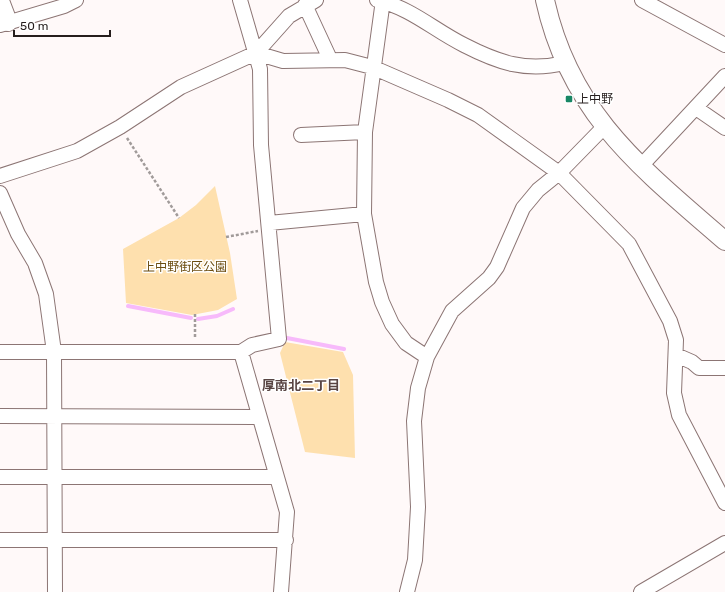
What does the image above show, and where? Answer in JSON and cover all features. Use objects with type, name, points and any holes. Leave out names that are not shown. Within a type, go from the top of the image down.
[{"type":"street","points":[[0,1],[4,24],[64,6],[76,0]]},
{"type":"street","points":[[0,352],[241,352],[252,344],[280,339],[261,145],[260,69],[240,0]]},
{"type":"street","points":[[427,357],[406,343],[392,324],[382,302],[376,282],[364,214],[365,132],[381,0],[407,9],[464,45],[510,64],[545,68],[565,63]]},
{"type":"street","points":[[545,0],[565,63],[588,106],[604,127],[641,166],[725,241]]},
{"type":"street","points":[[642,0],[725,45]]},
{"type":"street","points":[[0,176],[77,151],[120,126],[181,87],[256,53],[289,16],[311,3],[330,60]]},
{"type":"street","points":[[256,53],[283,61],[345,60],[372,67],[448,100],[478,116],[559,173],[629,244],[670,321],[676,340],[674,393],[679,415],[725,503]]},
{"type":"street","points":[[641,166],[725,76]]},
{"type":"street","points":[[696,108],[725,128]]},
{"type":"street","points":[[407,592],[415,560],[418,507],[414,421],[418,388],[427,357],[452,311],[489,278],[497,267],[523,208],[538,190],[559,173],[604,127]]},
{"type":"street","points":[[301,135],[365,132]]},
{"type":"street","points":[[0,193],[18,234],[37,269],[46,294],[54,352],[55,592]]},
{"type":"street","points":[[270,226],[364,214]]},
{"type":"street","points":[[241,352],[287,512],[281,592]]},
{"type":"street","points":[[676,355],[692,362],[699,368],[725,368]]},
{"type":"street","points":[[0,416],[259,417]]},
{"type":"street","points":[[0,478],[276,477]]},
{"type":"street","points":[[0,540],[286,540]]},
{"type":"street","points":[[641,592],[725,543]]},
{"type":"path","points":[[120,126],[179,218]]},
{"type":"path","points":[[226,237],[270,226]]},
{"type":"path","points":[[195,314],[195,352]]},
{"type":"green space","name":"上中野街区公園","points":[[215,186],[230,253],[237,299],[218,310],[192,315],[126,303],[123,249],[179,218],[196,205]]},
{"type":"green space","points":[[285,342],[343,352],[353,375],[355,458],[305,452],[280,353]]},
{"type":"waterway","points":[[128,306],[191,318]]},
{"type":"waterway","points":[[198,319],[217,316],[233,309]]},
{"type":"waterway","points":[[287,338],[344,349]]},
{"type":"place","name":"上中野","points":[[569,99]]},
{"type":"district","name":"厚南北二丁目","points":[[301,385]]}]
